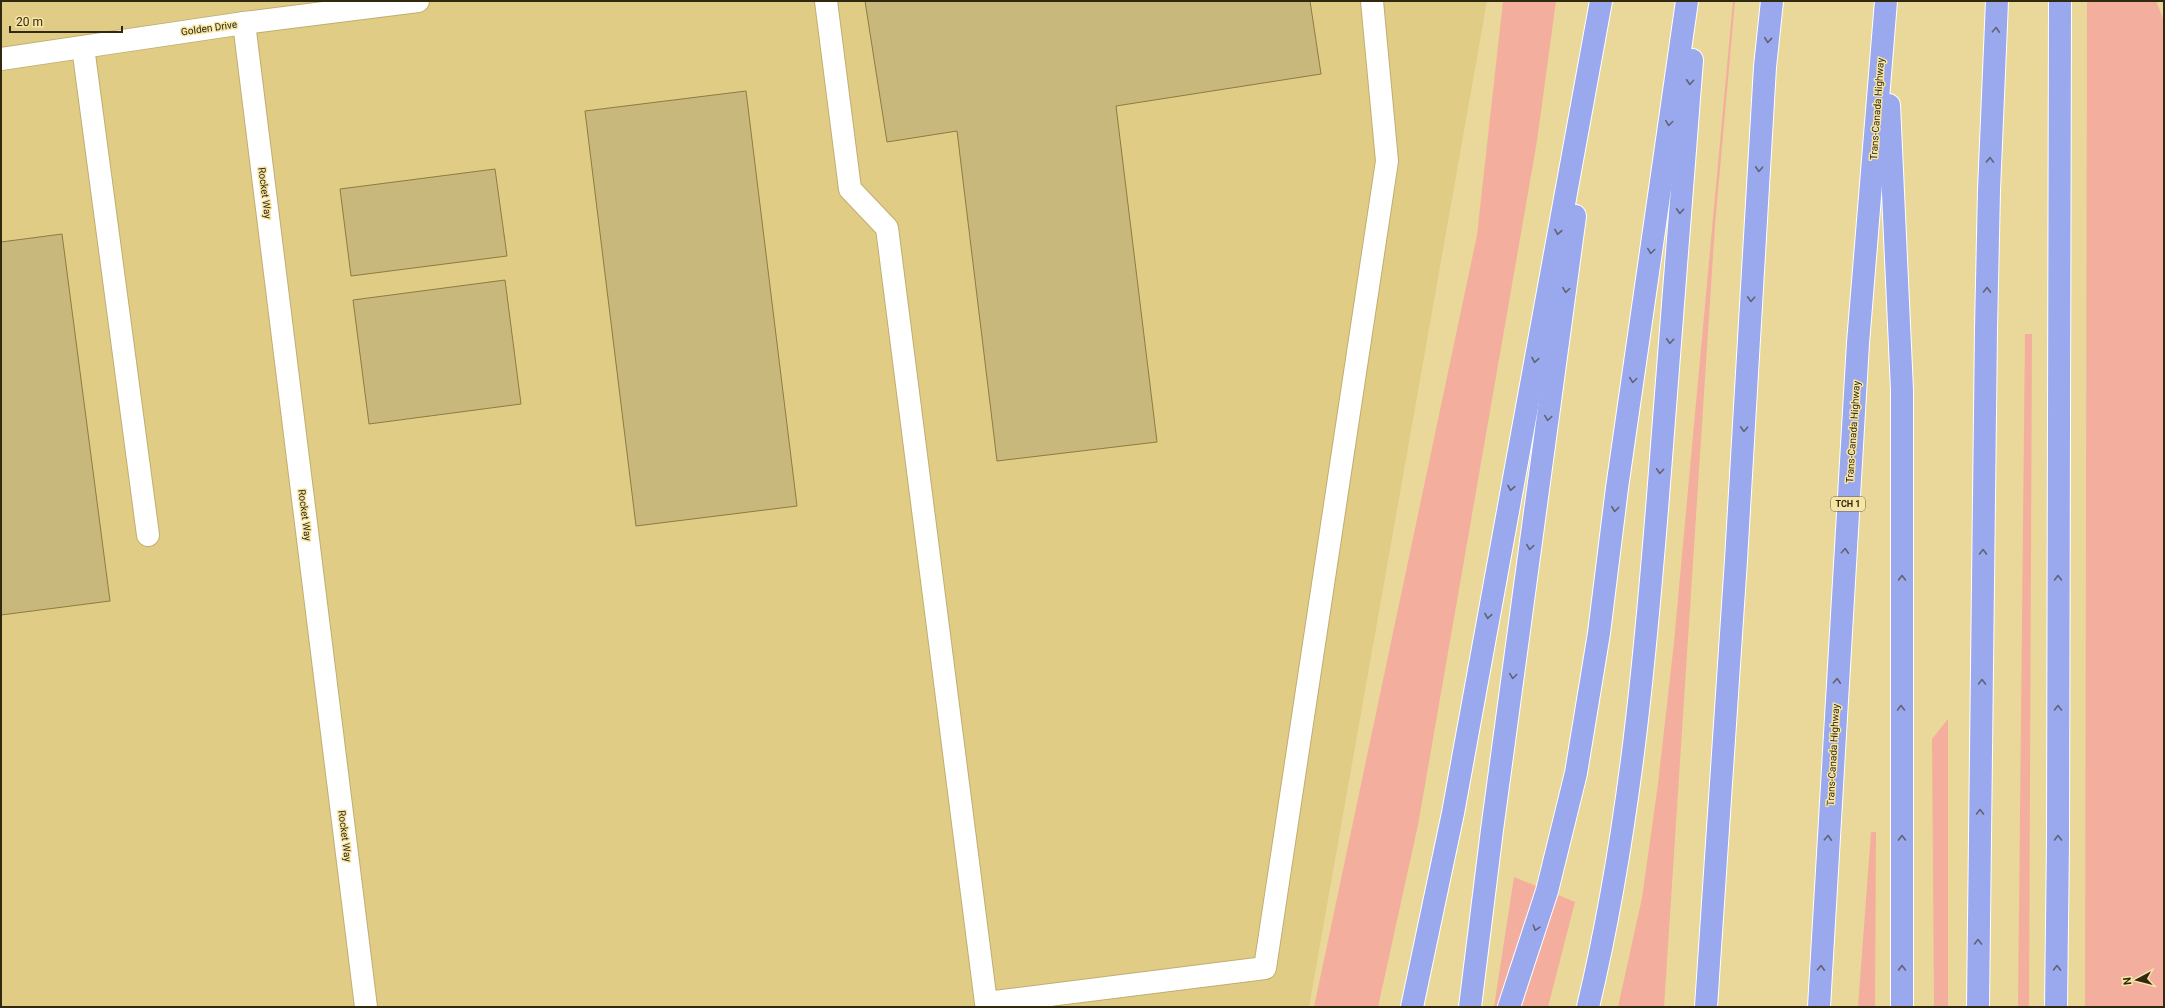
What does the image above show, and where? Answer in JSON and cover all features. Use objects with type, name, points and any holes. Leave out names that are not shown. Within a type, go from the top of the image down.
[{"type":"highway","points":[[1412,1007],[1453,814],[1602,1]]},
{"type":"highway","points":[[1470,1007],[1492,830],[1582,165],[1602,1]]},
{"type":"highway","points":[[1509,1007],[1547,891],[1576,773],[1589,700],[1687,1]]},
{"type":"highway","points":[[1588,1007],[1612,891],[1634,747],[1656,524],[1697,1]]},
{"type":"highway","points":[[1706,1007],[1736,560],[1765,67],[1772,1]]},
{"type":"highway","points":[[1978,1007],[1986,329],[1989,190],[1997,1]]},
{"type":"highway","points":[[2056,1007],[2058,842],[2060,1]]},
{"type":"highway","points":[[1885,6],[1902,390],[1902,1007]]},
{"type":"highway","name":"Trans-Canada Highway","points":[[1819,1007],[1856,375],[1885,6]]},
{"type":"street","name":"Golden Drive","points":[[1,59],[244,23],[418,1]]},
{"type":"street","points":[[826,1],[850,189],[887,228],[986,1003],[1265,968],[1387,161],[1372,1]]},
{"type":"street","name":"Rocket Way","points":[[244,23],[366,1007]]},
{"type":"street","points":[[83,47],[148,535]]},
{"type":"shaded area","points":[[1,1],[1487,1],[1309,1007],[1,1007]]},
{"type":"shaded area","points":[[1503,1],[1556,1],[1537,141],[1418,825],[1378,1007],[1314,1007],[1477,235]]},
{"type":"shaded area","points":[[1733,1],[1735,1],[1715,225],[1664,1007],[1618,1007],[1642,898],[1658,784],[1674,642]]},
{"type":"shaded area","points":[[2087,1],[2156,1],[2164,21],[2164,1007],[2085,1007]]},
{"type":"shaded area","points":[[2025,334],[2032,334],[2029,1007],[2018,1007]]},
{"type":"shaded area","points":[[1948,719],[1948,1007],[1934,1007],[1932,739]]},
{"type":"shaded area","points":[[1871,832],[1876,832],[1875,1007],[1858,1007]]},
{"type":"shaded area","points":[[1514,877],[1575,902],[1548,1007],[1494,1007]]},
{"type":"building","points":[[865,1],[1310,1],[1321,74],[1116,106],[1157,442],[997,461],[957,131],[887,142]]},
{"type":"building","points":[[746,91],[797,506],[636,526],[585,111]]},
{"type":"building","points":[[495,169],[507,256],[351,276],[340,189]]},
{"type":"building","points":[[62,234],[110,601],[1,615],[1,242]]},
{"type":"building","points":[[505,280],[521,404],[369,424],[353,300]]}]
